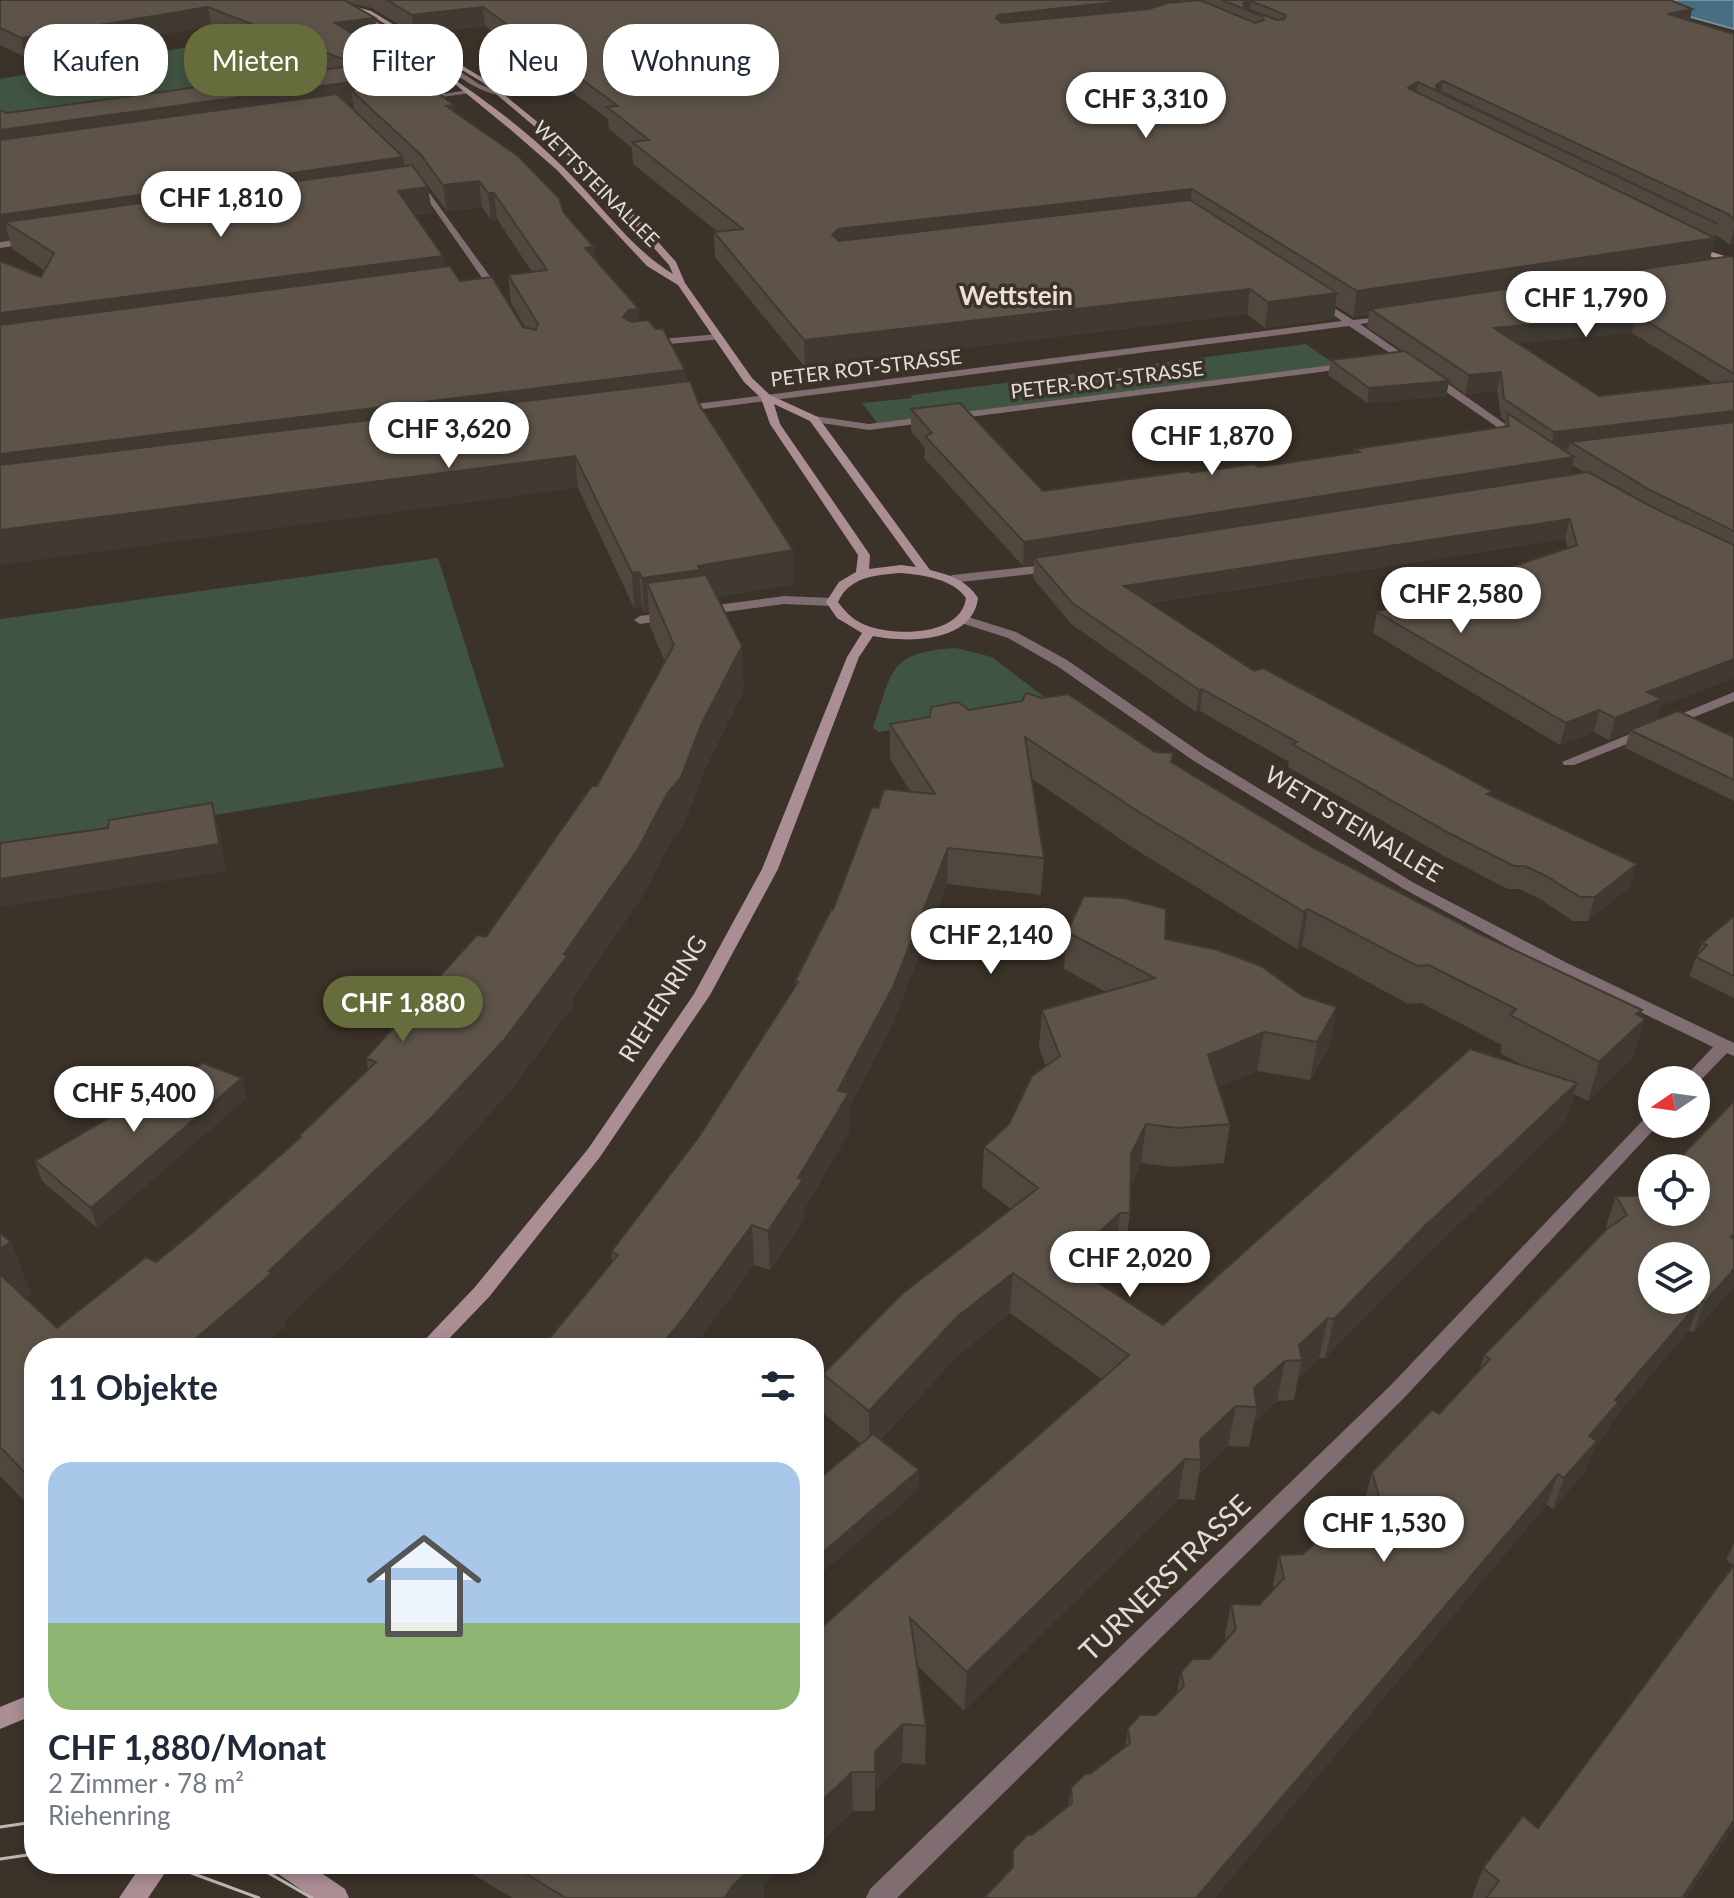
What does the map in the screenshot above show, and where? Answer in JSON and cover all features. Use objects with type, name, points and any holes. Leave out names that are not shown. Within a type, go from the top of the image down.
[{"type":"main road","name":"WETTSTEINALLEE","points":[[330,0],[337,10],[426,61],[468,92],[560,168],[650,264],[681,283]]},
{"type":"main road","name":"WETTSTEINALLEE","points":[[330,0],[369,12],[450,58],[479,79]]},
{"type":"main road","name":"WETTSTEINALLEE","points":[[502,96],[603,183],[673,264],[681,283],[748,380],[766,397],[814,419],[924,570]]},
{"type":"main road","points":[[1717,243],[1734,262]]},
{"type":"main road","points":[[1690,246],[1734,262]]},
{"type":"main road","name":"WETTSTEINALLEE","points":[[766,397],[775,424],[864,555],[862,574]]},
{"type":"main road","points":[[901,569],[924,570],[952,579],[964,587],[971,598],[970,608],[962,619],[942,630],[925,634],[889,635],[852,625],[837,614],[832,602],[841,586],[862,574],[901,569]]},
{"type":"main road","name":"RIEHENRING","points":[[437,1338],[482,1292],[594,1153],[702,995],[770,869],[853,657],[870,631]]},
{"type":"main road","points":[[0,1718],[24,1708]]},
{"type":"main road","points":[[132,1898],[150,1874]]},
{"type":"main road","points":[[301,1874],[336,1898]]},
{"type":"street","points":[[330,0],[377,24]]},
{"type":"street","points":[[416,98],[468,92],[477,85],[463,76]]},
{"type":"street","points":[[408,174],[419,184],[499,296]]},
{"type":"street","points":[[404,187],[419,184]]},
{"type":"street","points":[[0,245],[47,238]]},
{"type":"street","points":[[1711,268],[1734,262]]},
{"type":"street","points":[[460,288],[491,284]]},
{"type":"street","points":[[1306,293],[1535,448]]},
{"type":"street","name":"PETER ROT-STRASSE","points":[[672,410],[1396,317]]},
{"type":"street","points":[[633,345],[719,337]]},
{"type":"street","points":[[1389,361],[1405,359]]},
{"type":"street","name":"PETER-ROT-STRASSE","points":[[814,419],[869,427],[1358,365]]},
{"type":"street","points":[[952,579],[1065,566]]},
{"type":"street","points":[[640,620],[784,600],[832,602]]},
{"type":"street","name":"WETTSTEINALLEE","points":[[962,619],[1012,635],[1062,663],[1199,758],[1409,886],[1559,966],[1729,1048]]},
{"type":"street","points":[[1569,762],[1734,696]]},
{"type":"street","points":[[1708,1066],[1729,1048]]},
{"type":"street","name":"TURNERSTRASSE","points":[[879,1898],[1397,1392],[1638,1136]]},
{"type":"green space","points":[[184,48],[184,96],[187,96],[0,122],[0,79],[24,75],[24,96],[168,96],[168,50]]},
{"type":"green space","points":[[1306,344],[1336,365],[877,423],[862,403],[912,398],[911,395]]},
{"type":"green space","points":[[438,558],[504,767],[0,851],[0,619]]},
{"type":"green space","points":[[956,648],[992,657],[1052,703],[879,732],[873,728],[896,668],[917,654]]},
{"type":"water","points":[[1629,0],[1734,0],[1734,29]]},
{"type":"building","points":[[0,0],[344,0],[375,18],[335,23],[343,28],[343,59],[327,53],[327,24],[252,24],[208,7],[105,24],[24,24],[24,38],[21,38],[0,28]]},
{"type":"building","points":[[387,0],[1134,0],[998,15],[996,18],[1002,23],[1149,9],[1167,3],[1200,0],[1255,23],[1264,20],[1262,16],[1222,0],[1670,0],[1692,9],[1668,14],[1734,34],[1734,220],[1728,214],[1443,81],[1436,85],[1437,90],[1718,224],[1418,82],[1408,88],[1715,238],[1357,291],[1192,189],[838,229],[832,235],[839,241],[1190,200],[1337,293],[1268,302],[1250,289],[804,340],[714,232],[743,229],[632,142],[649,140],[607,107],[618,106],[604,96],[779,96],[779,24],[603,24],[603,95],[587,83],[587,24],[506,24],[483,7],[412,15]],"holes":[[[1251,1],[1286,15],[1284,19],[1277,20],[1245,8],[1243,3]]]},
{"type":"building","points":[[343,67],[343,83],[327,85],[327,69]]},
{"type":"building","points":[[184,89],[184,96],[249,96],[0,130],[0,110],[7,113],[131,96],[168,96],[168,91]]},
{"type":"building","points":[[337,94],[403,157],[0,215],[0,140]]},
{"type":"building","points":[[357,96],[442,96],[454,105],[446,106],[518,156],[559,198],[564,213],[594,247],[585,248],[639,309],[629,310],[623,317],[631,322],[648,320],[656,329],[663,329],[685,370],[0,454],[0,325],[450,266],[460,281],[492,277],[523,327],[536,330],[538,324],[508,275],[547,270],[494,193],[488,193],[479,181],[443,185],[421,155]]},
{"type":"building","points":[[412,165],[428,187],[398,191],[443,256],[0,313],[0,261],[41,277],[54,253],[5,222]]},
{"type":"building","points":[[1734,257],[1734,374],[1636,315],[1494,328],[1599,396],[1734,381],[1734,411],[1554,432],[1504,399],[1501,372],[1469,375],[1370,309]]},
{"type":"building","points":[[1405,351],[1449,381],[1369,388],[1331,360]]},
{"type":"building","points":[[690,381],[699,404],[793,550],[698,566],[700,570],[642,578],[639,572],[632,573],[575,456],[0,530],[0,465]]},
{"type":"building","points":[[960,403],[1043,491],[1189,471],[1254,464],[1258,467],[1360,452],[1355,449],[1509,426],[1507,413],[1574,457],[1024,542],[925,436],[932,433],[911,409]]},
{"type":"building","points":[[1734,422],[1734,531],[1650,490],[1570,442]]},
{"type":"building","points":[[1588,472],[1654,508],[1734,545],[1734,659],[1647,692],[1662,699],[1615,718],[1599,710],[1566,723],[1377,612],[1577,545],[1570,519],[1124,586],[1254,671],[1263,668],[1492,791],[1487,794],[1637,864],[1595,897],[1580,897],[1546,876],[1525,866],[1514,866],[1449,833],[1292,744],[1297,742],[1199,690],[1072,603],[1034,558]]},
{"type":"building","points":[[706,575],[742,646],[702,723],[681,777],[667,794],[638,849],[564,954],[568,955],[504,1040],[433,1116],[269,1271],[272,1273],[196,1338],[24,1338],[24,1472],[0,1447],[0,1274],[57,1328],[146,1257],[156,1262],[193,1232],[301,1137],[376,1062],[366,1058],[477,935],[486,937],[592,786],[597,786],[674,645],[647,583]]},
{"type":"building","points":[[1026,693],[1042,698],[1068,694],[1155,752],[1173,753],[1171,762],[1315,849],[1480,934],[1642,1010],[1636,1014],[1645,1019],[1599,1062],[1510,1015],[1516,1009],[1429,965],[1417,966],[1308,909],[1304,912],[1142,814],[1025,737],[1044,858],[948,848],[893,987],[838,1090],[849,1093],[798,1178],[803,1179],[768,1231],[752,1225],[667,1338],[549,1338],[618,1255],[611,1252],[698,1138],[798,982],[795,981],[833,910],[872,807],[878,808],[884,789],[935,794],[890,724],[930,717],[931,707],[958,702],[969,710],[1022,701]]},
{"type":"building","points":[[1678,711],[1734,737],[1734,780],[1630,730]]},
{"type":"building","points":[[212,803],[219,844],[0,879],[0,843],[108,828],[109,820]]},
{"type":"building","points":[[1084,896],[1124,898],[1166,909],[1165,939],[1218,950],[1261,966],[1303,996],[1337,1007],[1317,1042],[1264,1032],[1208,1055],[1230,1124],[1178,1128],[1146,1124],[1131,1154],[1130,1213],[1120,1213],[1067,1262],[1163,1325],[1470,1049],[1577,1083],[1424,1227],[1334,1319],[1328,1318],[1299,1345],[1302,1360],[1285,1361],[1254,1388],[1257,1407],[1236,1406],[1200,1440],[1201,1460],[1185,1459],[967,1672],[910,1618],[926,1726],[903,1724],[875,1752],[875,1772],[852,1772],[824,1799],[824,1625],[1129,1355],[1013,1273],[957,1317],[869,1411],[824,1375],[902,1294],[1038,1188],[984,1147],[1009,1124],[1032,1076],[1060,1056],[1042,1010],[1155,978],[1067,932]]},
{"type":"building","points":[[1734,916],[1734,976],[1696,957],[1707,945],[1702,943]]},
{"type":"building","points":[[203,1063],[242,1078],[91,1208],[35,1161]]},
{"type":"building","points":[[1734,1101],[1734,1234],[1731,1237],[1734,1239],[1734,1269],[1710,1296],[1710,1242],[1638,1242],[1638,1314],[1689,1314],[1615,1400],[1619,1402],[1589,1436],[1597,1441],[1564,1478],[1558,1474],[1196,1898],[984,1898],[1013,1867],[1013,1850],[1027,1835],[1032,1835],[1072,1803],[1071,1788],[1085,1774],[1090,1774],[1130,1743],[1128,1728],[1140,1715],[1156,1715],[1184,1686],[1181,1672],[1193,1659],[1210,1659],[1236,1629],[1231,1604],[1259,1605],[1284,1578],[1279,1555],[1303,1554],[1331,1529],[1325,1505],[1382,1507],[1372,1472],[1432,1410],[1439,1414],[1490,1359],[1484,1355],[1607,1229],[1627,1215],[1616,1196],[1638,1196],[1638,1226],[1710,1226],[1710,1154],[1683,1154],[1699,1138],[1710,1138],[1710,1126]]},
{"type":"building","points":[[0,1233],[11,1242],[0,1249]]},
{"type":"building","points":[[873,1434],[919,1470],[824,1551],[824,1475]]},
{"type":"building","points":[[1734,1565],[1734,1820],[1682,1898],[1486,1898],[1499,1881],[1483,1868],[1523,1816],[1538,1828]]},
{"type":"building","points":[[526,1874],[746,1874],[725,1898],[566,1898]]},
{"type":"tram line","points":[[0,1827],[24,1823]]},
{"type":"tram line","points":[[0,1859],[24,1855]]},
{"type":"tram line","points":[[194,1874],[259,1898]]},
{"type":"tram line","points":[[270,1874],[312,1898]]},
{"type":"district","name":"Wettstein","points":[[1016,295]]}]
